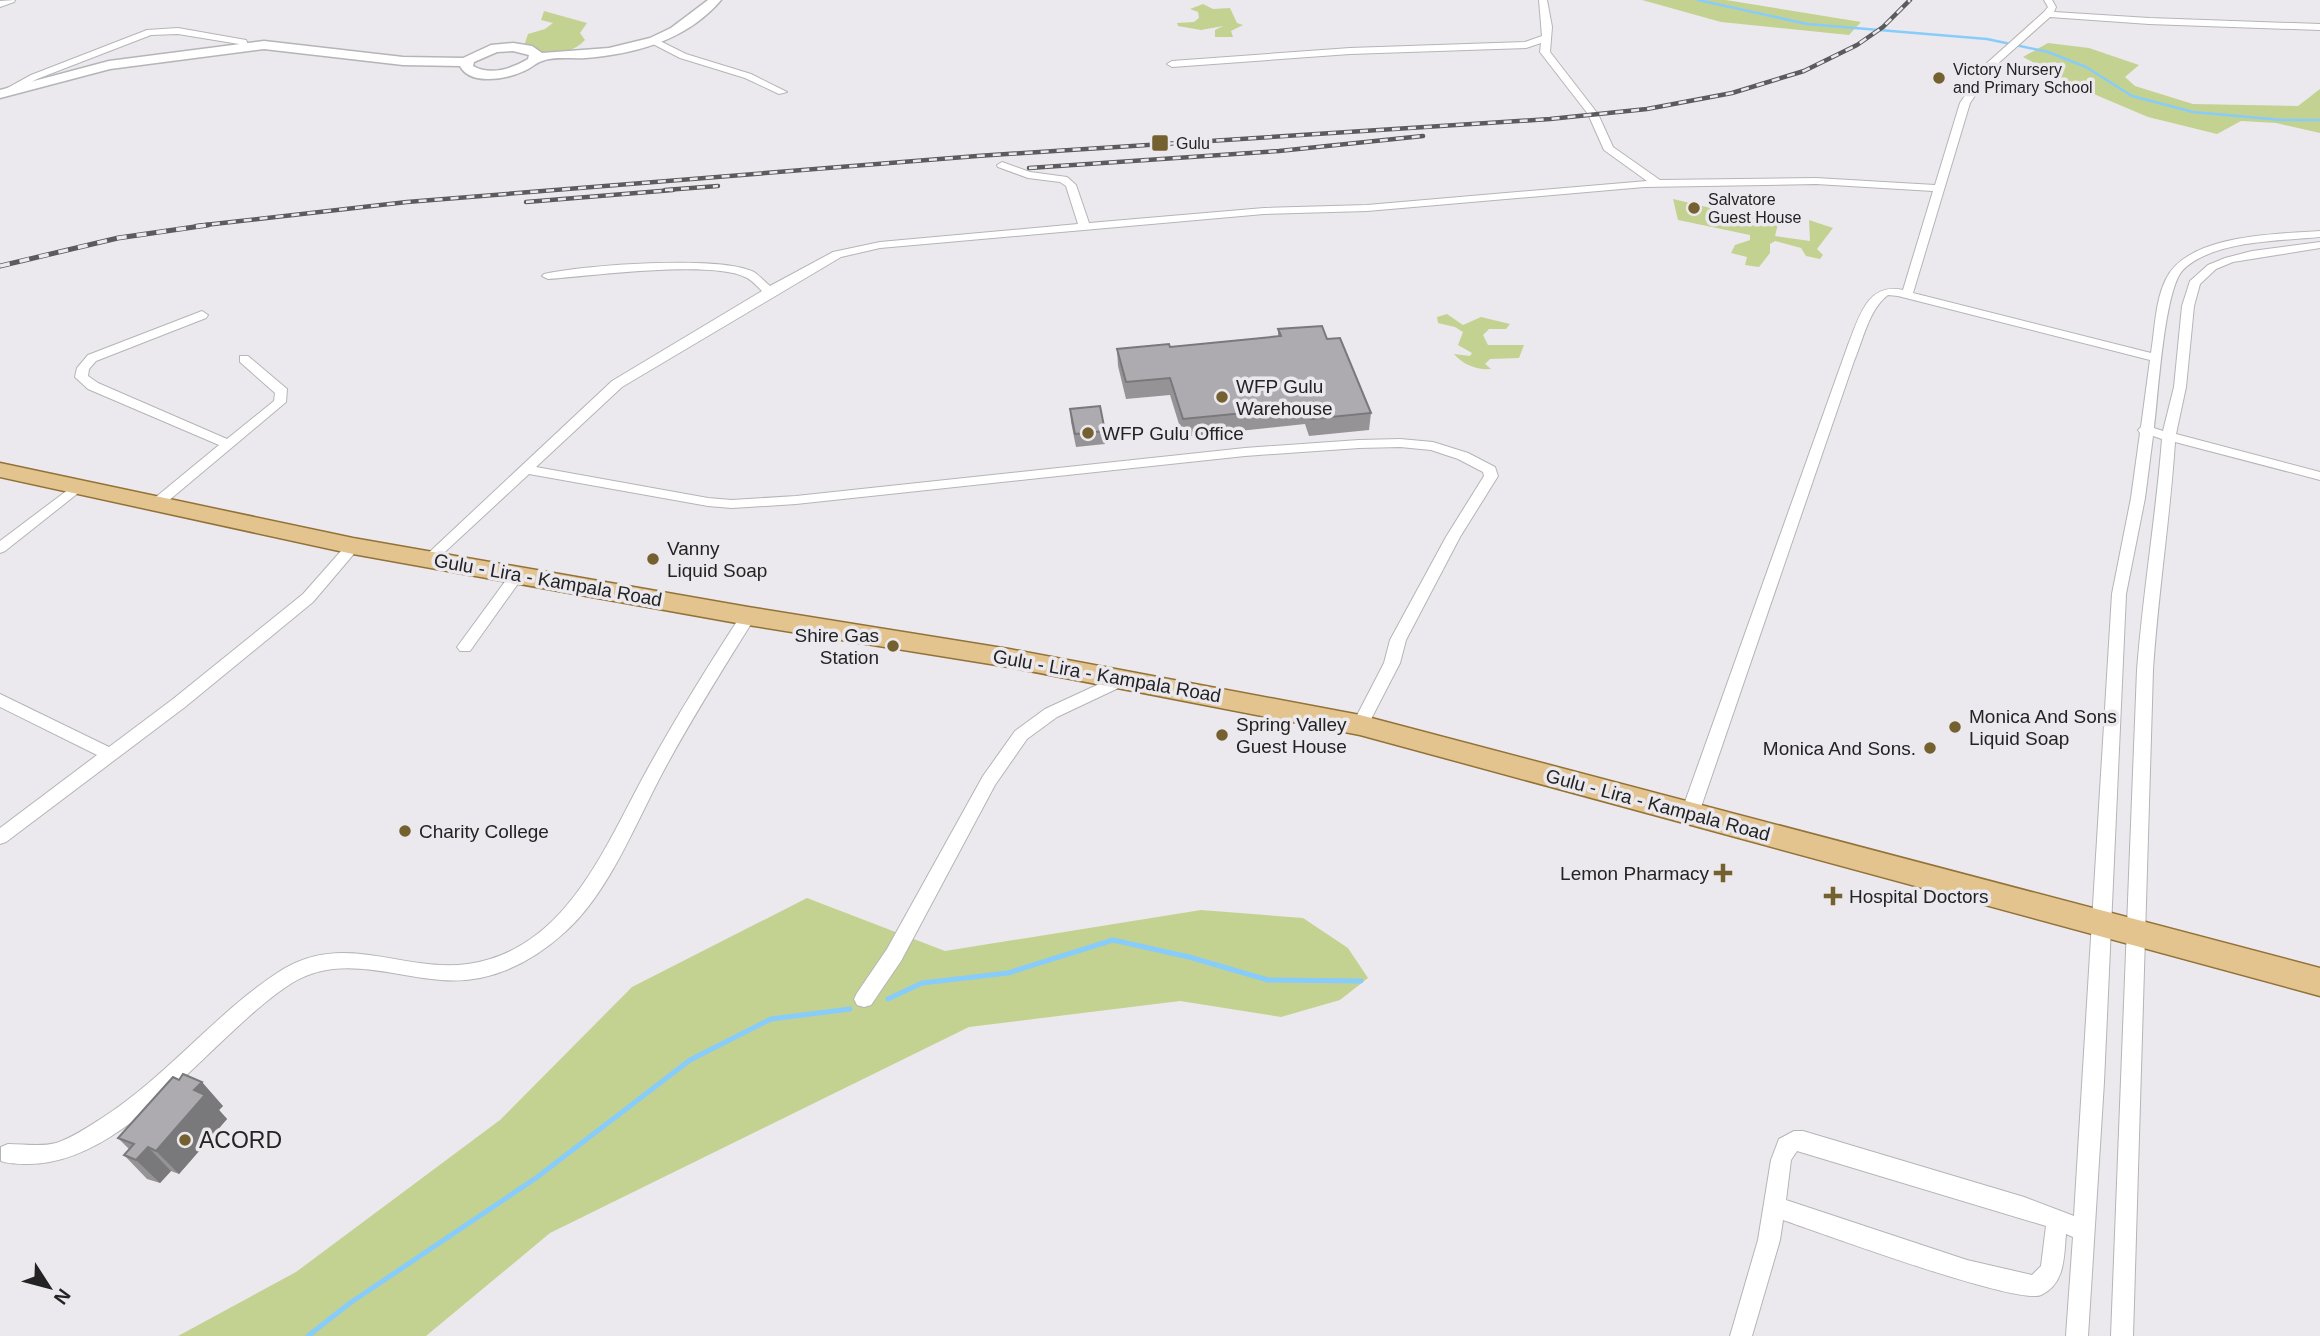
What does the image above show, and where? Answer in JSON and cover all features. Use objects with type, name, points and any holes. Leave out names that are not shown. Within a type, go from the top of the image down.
[{"type":"main road","name":"Gulu - Lira - Kampala Road","points":[[0,470],[353,546],[748,616],[1009,657],[1360,725],[2320,982]]},
{"type":"street","points":[[0,4],[10,0]]},
{"type":"street","points":[[535,57],[615,51],[654,41],[692,23],[715,0]]},
{"type":"street","points":[[1543,0],[1547,27],[1545,52]]},
{"type":"street","points":[[1906,295],[1965,103],[1990,65],[2049,7],[2070,14],[2149,21],[2320,27]]},
{"type":"street","points":[[4,93],[34,77],[150,32],[178,31],[243,42],[244,47]]},
{"type":"street","points":[[1172,64],[1350,51],[1526,45],[1545,38]]},
{"type":"street","points":[[654,41],[682,56],[748,76],[782,92]]},
{"type":"street","points":[[4,93],[109,65],[264,45],[403,61],[467,62],[479,53],[513,47],[528,49],[536,54],[534,61],[524,68],[489,75],[474,73],[466,67],[467,62]]},
{"type":"street","points":[[1526,45],[1545,52],[1593,114],[1608,148],[1659,184]]},
{"type":"street","points":[[1002,165],[1028,175],[1063,178],[1071,185],[1085,228]]},
{"type":"street","points":[[429,559],[617,384],[837,254],[948,238],[1264,211],[1367,208],[1659,184],[1816,181],[1939,188]]},
{"type":"street","points":[[2077,1336],[2119,594],[2137,498],[2165,297],[2179,268],[2206,252],[2228,246],[2320,234]]},
{"type":"street","points":[[2122,1336],[2151,590],[2164,499],[2169,435],[2180,387],[2188,306],[2194,283],[2212,267],[2252,254],[2320,245]]},
{"type":"street","points":[[548,276],[658,269],[730,268],[751,275],[769,292]]},
{"type":"street","points":[[1690,813],[1848,361],[1873,304],[1881,295],[1889,292],[1906,295],[2156,358]]},
{"type":"street","points":[[202,316],[92,358],[83,368],[81,377],[93,386],[229,445]]},
{"type":"street","points":[[156,505],[279,402],[282,392],[244,359]]},
{"type":"street","points":[[2145,430],[2320,476]]},
{"type":"street","points":[[525,469],[732,504],[796,500],[1245,452],[1359,444],[1417,443],[1485,465],[1491,476],[1453,537],[1404,628],[1392,663],[1360,725]]},
{"type":"street","points":[[0,548],[77,487]]},
{"type":"street","points":[[0,837],[110,755],[307,598],[353,546]]},
{"type":"street","points":[[465,647],[517,575]]},
{"type":"street","points":[[8,1154],[58,1152],[108,1126],[155,1089],[224,1025],[288,975],[308,967],[343,957],[462,973],[505,965],[526,953],[571,914],[598,880],[657,768],[748,616]]},
{"type":"street","points":[[864,999],[894,955],[989,781],[1021,735],[1051,713],[1123,679]]},
{"type":"street","points":[[0,700],[31,717],[78,735],[110,755]]},
{"type":"street","points":[[1741,1336],[1767,1249],[1781,1160],[1786,1146],[1794,1140],[2024,1207],[2085,1231]]},
{"type":"street","points":[[1773,1206],[1967,1271],[2036,1286],[2051,1271],[2057,1220]]},
{"type":"green space","points":[[1642,0],[1726,0],[1861,22],[1849,35],[1721,22]]},
{"type":"green space","points":[[1203,4],[1213,9],[1230,8],[1237,23],[1243,25],[1231,31],[1233,37],[1215,37],[1215,30],[1223,26],[1201,30],[1178,26],[1177,23],[1194,22],[1199,18],[1198,12],[1190,9]]},
{"type":"green space","points":[[544,11],[587,23],[580,33],[585,40],[564,52],[522,52],[528,34],[545,29],[553,23],[541,20]]},
{"type":"green space","points":[[2048,43],[2089,48],[2139,65],[2125,77],[2135,86],[2193,104],[2298,106],[2320,89],[2320,133],[2276,123],[2241,121],[2217,134],[2148,117],[2089,92],[2023,57]]},
{"type":"green space","points":[[1673,199],[1778,224],[1775,236],[1810,241],[1809,220],[1833,228],[1817,249],[1823,255],[1820,259],[1806,256],[1801,248],[1775,241],[1770,244],[1770,253],[1759,267],[1745,265],[1747,257],[1731,253],[1735,245],[1750,240],[1750,235],[1678,220]]},
{"type":"green space","points":[[1447,314],[1463,325],[1481,317],[1510,324],[1506,329],[1489,329],[1483,335],[1488,345],[1524,345],[1519,358],[1490,359],[1485,364],[1491,369],[1466,364],[1454,354],[1470,356],[1472,353],[1458,345],[1463,332],[1438,323],[1437,317]]},
{"type":"green space","points":[[807,898],[945,951],[1201,910],[1303,918],[1348,948],[1368,978],[1340,1000],[1281,1017],[1180,1001],[969,1027],[550,1233],[426,1336],[178,1336],[296,1272],[500,1120],[632,987]]},
{"type":"building","points":[[1322,326],[1327,339],[1340,338],[1371,413],[1311,419],[1306,407],[1183,419],[1170,378],[1126,382],[1117,349],[1169,344],[1170,347],[1281,336],[1278,329]]},
{"type":"building","points":[[1100,406],[1105,431],[1075,434],[1070,409]]},
{"type":"building","points":[[183,1074],[202,1082],[194,1090],[205,1095],[156,1151],[148,1147],[136,1160],[124,1155],[134,1144],[118,1138],[173,1077],[179,1080]]},
{"type":"waterway","points":[[1698,0],[1807,24],[1987,39],[2048,52],[2086,67],[2132,96],[2193,112],[2282,120],[2320,120]]},
{"type":"waterway","points":[[888,999],[922,983],[1008,973],[1113,940],[1189,957],[1268,980],[1361,981]]},
{"type":"waterway","points":[[308,1336],[350,1303],[536,1178],[690,1060],[771,1019],[850,1009]]},
{"type":"railway","points":[[196,226],[407,202],[977,156],[1550,119],[1647,109],[1732,93],[1804,71],[1857,45],[1883,27],[1910,0]]},
{"type":"railway","points":[[1029,168],[1279,151],[1423,136]]},
{"type":"railway","points":[[665,190],[718,186]]},
{"type":"railway","points":[[526,202],[673,190]]},
{"type":"railway","points":[[0,266],[118,238],[208,225]]},
{"type":"place","name":"Victory Nursery and Primary School","points":[[1939,78]]},
{"type":"place","name":"Gulu","points":[[1160,143]]},
{"type":"place","name":"Salvatore Guest House","points":[[1694,208]]},
{"type":"place","name":"WFP Gulu Warehouse","points":[[1222,397]]},
{"type":"place","name":"WFP Gulu Office","points":[[1088,433]]},
{"type":"place","name":"Vanny Liquid Soap","points":[[653,559]]},
{"type":"place","name":"Shire Gas Station","points":[[893,646]]},
{"type":"place","name":"Monica And Sons Liquid Soap","points":[[1955,727]]},
{"type":"place","name":"Spring Valley Guest House","points":[[1222,735]]},
{"type":"place","name":"Monica And Sons.","points":[[1930,748]]},
{"type":"place","name":"Charity College","points":[[405,831]]},
{"type":"place","name":"Lemon Pharmacy","points":[[1723,873]]},
{"type":"place","name":"Hospital Doctors","points":[[1833,896]]},
{"type":"place","name":"ACORD","points":[[185,1140]]}]
